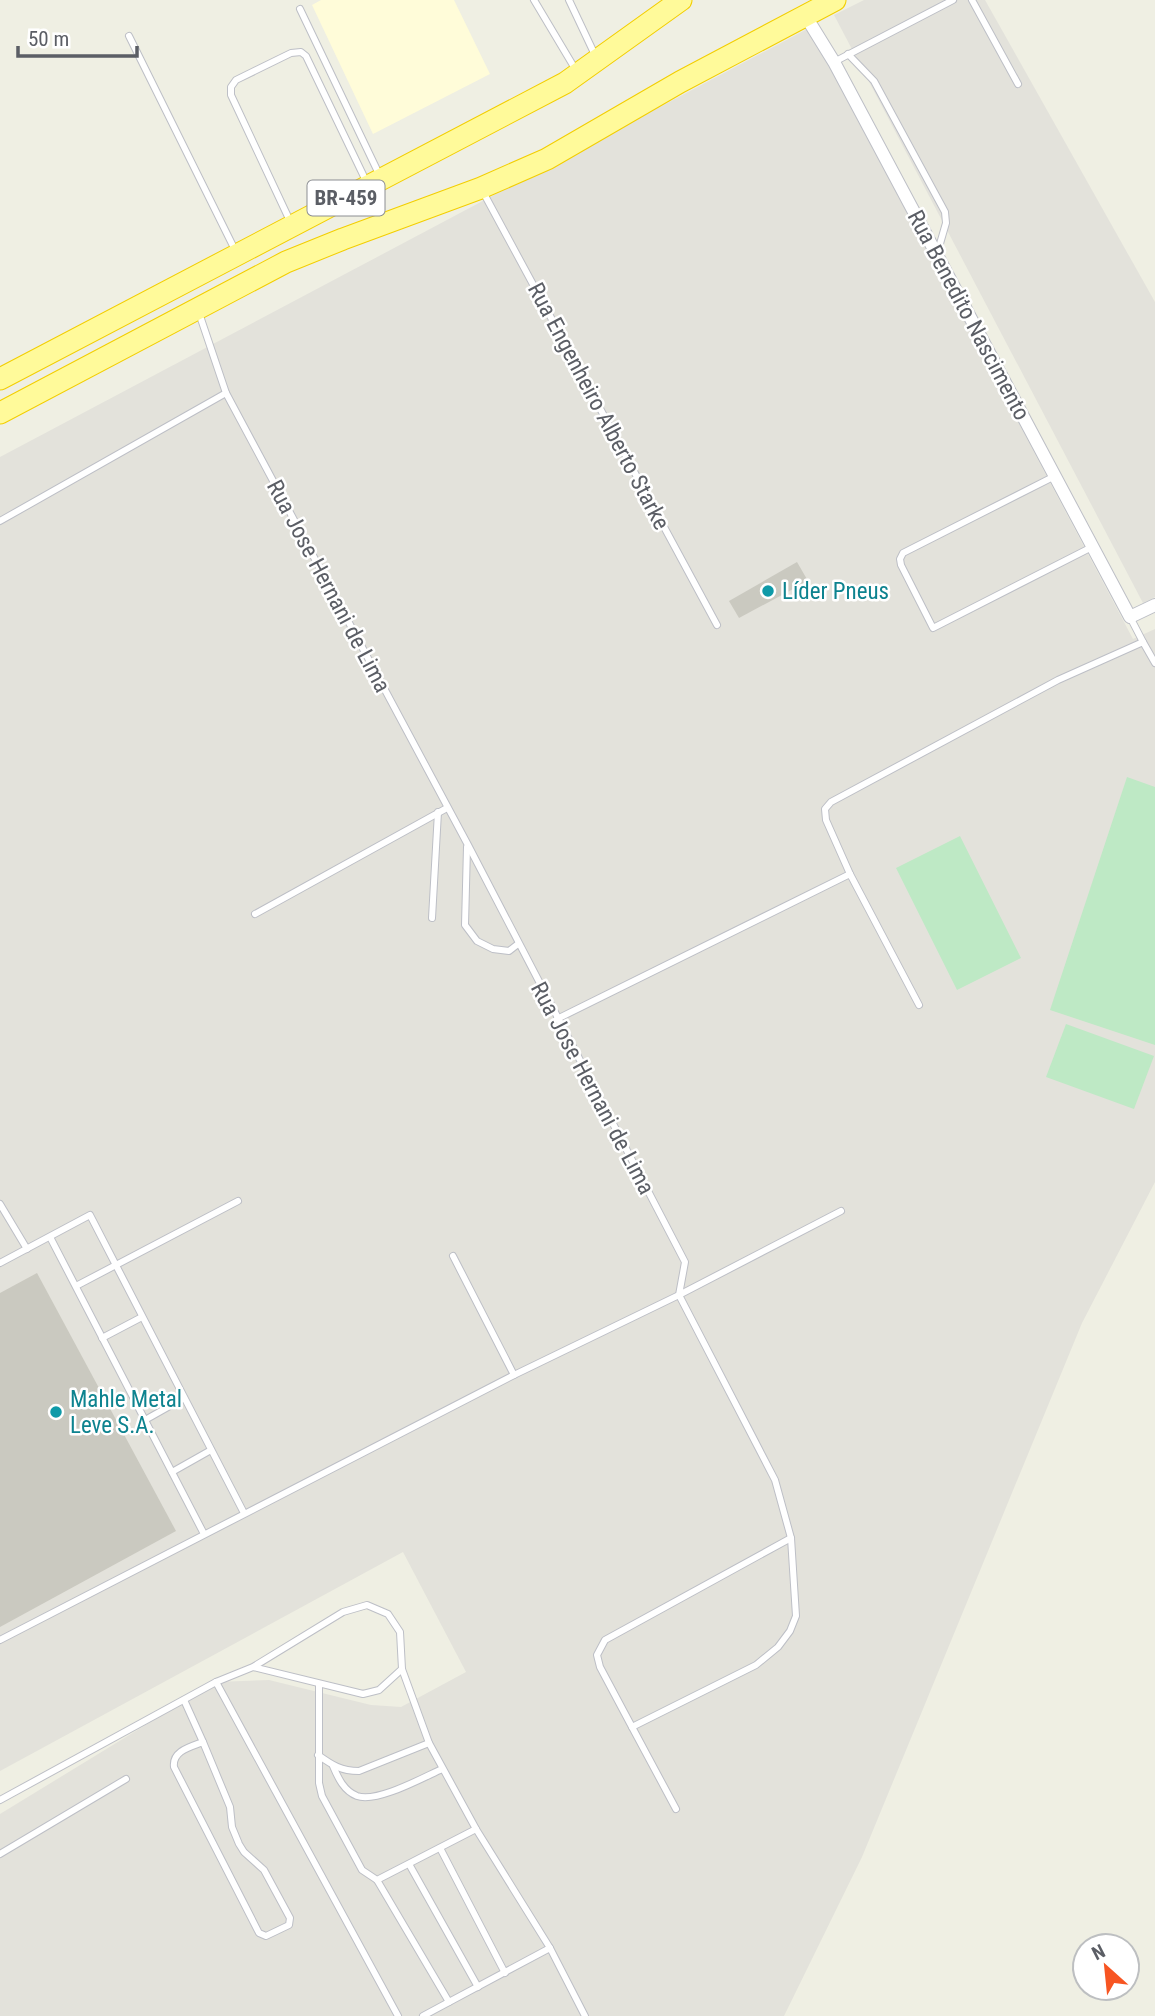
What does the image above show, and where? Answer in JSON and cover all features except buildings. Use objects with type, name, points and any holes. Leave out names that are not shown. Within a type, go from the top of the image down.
[{"type":"highway","name":"BR-459","points":[[0,379],[565,83],[681,0]]},
{"type":"highway","name":"BR-459","points":[[0,413],[286,262],[481,188],[547,159],[807,7],[835,0]]},
{"type":"street","name":"Rua Benedito Nascimento","points":[[807,7],[936,256],[1130,617]]},
{"type":"street","points":[[1130,617],[1155,605]]},
{"type":"lane","points":[[534,0],[578,74]]},
{"type":"lane","points":[[569,0],[597,60]]},
{"type":"lane","points":[[834,62],[953,0]]},
{"type":"lane","points":[[972,0],[1018,84]]},
{"type":"lane","points":[[300,9],[375,182]]},
{"type":"lane","points":[[129,36],[237,255]]},
{"type":"lane","points":[[292,226],[231,95],[231,87],[236,80],[291,53],[301,52],[306,56],[375,182]]},
{"type":"lane","points":[[848,54],[874,81],[945,212],[946,223],[936,256]]},
{"type":"lane","name":"Rua Engenheiro Alberto Starke","points":[[481,188],[717,625]]},
{"type":"lane","name":"Rua Jose Hernani de Lima","points":[[197,309],[226,393],[468,845],[685,1262],[678,1295]]},
{"type":"lane","points":[[0,521],[226,393]]},
{"type":"lane","points":[[1055,476],[903,553],[901,565],[933,628],[1093,547]]},
{"type":"lane","points":[[1130,617],[1155,663]]},
{"type":"lane","points":[[919,1004],[850,874],[826,820],[825,809],[831,802],[1058,680],[1143,642]]},
{"type":"lane","points":[[255,914],[447,808]]},
{"type":"lane","points":[[432,918],[438,812]]},
{"type":"lane","points":[[468,845],[465,925],[477,941],[493,949],[509,951],[518,944]]},
{"type":"lane","points":[[557,1019],[850,874]]},
{"type":"lane","points":[[76,1286],[238,1201]]},
{"type":"lane","points":[[0,1204],[27,1249]]},
{"type":"lane","points":[[0,1640],[514,1375],[841,1211]]},
{"type":"lane","points":[[0,1263],[90,1216],[244,1513]]},
{"type":"lane","points":[[50,1237],[204,1534]]},
{"type":"lane","points":[[453,1256],[514,1375]]},
{"type":"lane","points":[[632,1727],[757,1665],[778,1647],[790,1632],[796,1616],[791,1538],[775,1480],[678,1295]]},
{"type":"lane","points":[[102,1338],[142,1317]]},
{"type":"lane","points":[[145,1420],[184,1398]]},
{"type":"lane","points":[[172,1472],[211,1450]]},
{"type":"lane","points":[[676,1809],[600,1667],[597,1655],[604,1640],[791,1538]]},
{"type":"lane","points":[[0,1800],[216,1682],[253,1667],[343,1612],[367,1605],[388,1614],[400,1632],[402,1669],[429,1743],[476,1829],[550,1948],[585,2016]]},
{"type":"lane","points":[[253,1667],[363,1694],[379,1690],[402,1669]]},
{"type":"lane","points":[[216,1682],[398,2016]]},
{"type":"lane","points":[[319,1685],[318,1755],[322,1796],[362,1870],[377,1880],[449,2002]]},
{"type":"lane","points":[[184,1700],[203,1742],[230,1807],[232,1827],[239,1844],[264,1870],[290,1918],[289,1925],[266,1936],[258,1933],[174,1767],[173,1760],[177,1754],[203,1742]]},
{"type":"lane","points":[[318,1755],[333,1766],[347,1771],[359,1771],[429,1743]]},
{"type":"lane","points":[[333,1766],[346,1789],[358,1796],[373,1797],[442,1769]]},
{"type":"lane","points":[[0,1854],[126,1779]]},
{"type":"lane","points":[[377,1880],[476,1829]]},
{"type":"lane","points":[[440,1848],[505,1973]]},
{"type":"lane","points":[[409,1864],[478,1987]]},
{"type":"lane","points":[[423,2016],[550,1948]]},
{"type":"shaded area","points":[[321,0],[454,0],[490,74],[373,134],[312,5]]},
{"type":"shaded area","points":[[864,0],[985,0],[1155,302],[1155,597],[1143,603],[834,15]]},
{"type":"shaded area","points":[[809,28],[1133,639],[1155,629],[1155,1182],[1082,1323],[862,1857],[784,2016],[0,2016],[0,1814],[216,1682],[269,1680],[371,1705],[401,1707],[466,1672],[403,1552],[0,1771],[0,457]]},
{"type":"green space","points":[[1127,777],[1155,787],[1155,1045],[1050,1010]]},
{"type":"green space","points":[[960,836],[1021,958],[957,990],[896,868]]},
{"type":"green space","points":[[1066,1024],[1154,1056],[1134,1109],[1046,1077]]},
{"type":"place","name":"Líder Pneus","points":[[768,591]]},
{"type":"place","name":"Mahle Metal Leve S.A.","points":[[56,1412]]}]
